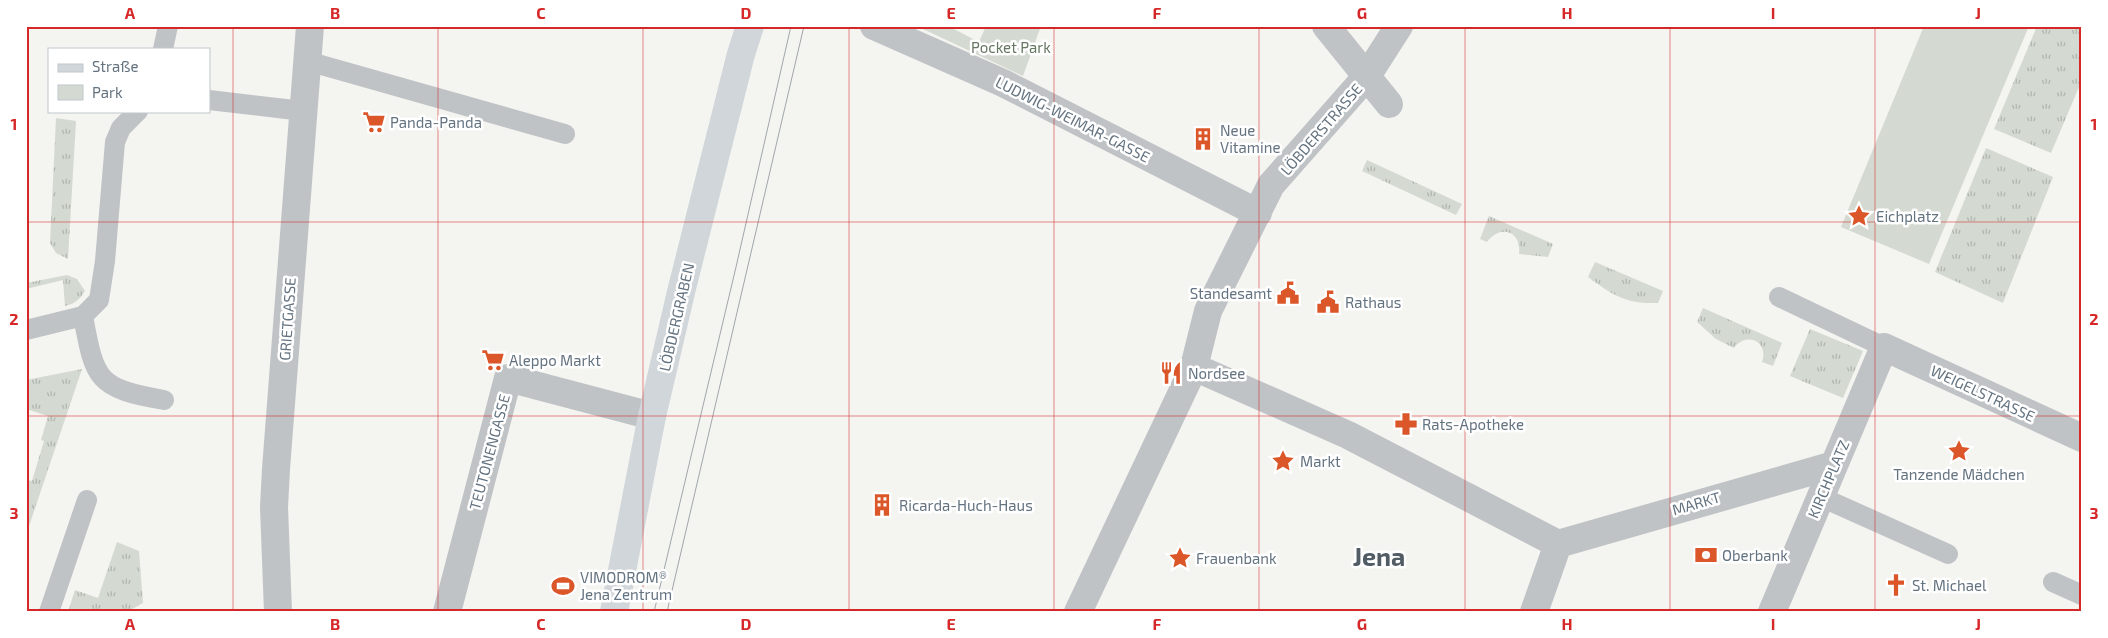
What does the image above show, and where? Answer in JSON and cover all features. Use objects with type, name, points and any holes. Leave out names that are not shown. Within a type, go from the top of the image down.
[{"type":"street","name":"GRIETGASSE","points":[[278,612],[274,507],[276,469],[310,26]]},
{"type":"street","name":"LÖBDERGRABEN","points":[[614,612],[652,416],[682,288],[741,54],[750,26]]},
{"type":"street","name":"LÖBDERSTRASSE","points":[[1258,213],[1271,185],[1367,76],[1326,26]]},
{"type":"street","points":[[1389,104],[1367,76],[1399,26]]},
{"type":"street","name":"LUDWIG-WEIMAR-GASSE","points":[[882,28],[1003,83],[1258,213]]},
{"type":"street","points":[[1078,612],[1194,366],[1208,311],[1258,213]]},
{"type":"street","name":"KIRCHPLATZ","points":[[1772,612],[1884,347]]},
{"type":"street","name":"WEIGELSTRASSE","points":[[1884,347],[2082,438]]},
{"type":"street","points":[[1194,366],[1348,435],[1558,544],[1534,612]]},
{"type":"street","name":"TEUTONENGASSE","points":[[447,612],[508,378],[652,416]]},
{"type":"street","name":"MARKT","points":[[1558,544],[1834,465]]},
{"type":"lane","points":[[163,48],[168,26]]},
{"type":"lane","points":[[307,61],[566,134]]},
{"type":"lane","points":[[210,100],[303,111]]},
{"type":"lane","points":[[26,330],[83,316],[98,300],[103,277],[115,142],[122,128],[137,112]]},
{"type":"lane","points":[[1780,297],[1884,347]]},
{"type":"lane","points":[[83,316],[91,355],[96,369],[105,381],[120,390],[164,400]]},
{"type":"lane","points":[[1821,498],[1948,554]]},
{"type":"lane","points":[[49,612],[87,500]]},
{"type":"lane","points":[[2054,582],[2082,595]]},
{"type":"green space","name":"Pocket Park","points":[[924,26],[948,26],[979,42],[986,26],[1041,26],[1023,76],[923,29]]},
{"type":"green space","points":[[1924,26],[2029,26],[1929,264],[1841,227]]},
{"type":"green space","points":[[2037,26],[2082,26],[2082,80],[2051,153],[1994,129]]},
{"type":"green space","points":[[56,118],[76,121],[68,259],[56,253],[50,243]]},
{"type":"green space","points":[[1986,148],[2053,177],[2003,303],[1935,272]]},
{"type":"green space","points":[[1367,160],[1462,204],[1456,215],[1362,171]]},
{"type":"green space","points":[[1489,216],[1553,244],[1548,257],[1519,254],[1517,240],[1514,235],[1509,233],[1498,233],[1487,242],[1480,239]]},
{"type":"green space","points":[[1595,262],[1663,291],[1658,303],[1637,302],[1621,298],[1605,289],[1588,277]]},
{"type":"green space","points":[[67,275],[77,279],[85,291],[72,304],[65,306],[63,280],[26,289],[26,283]]},
{"type":"green space","points":[[1703,308],[1782,343],[1773,366],[1762,362],[1762,349],[1756,341],[1745,340],[1734,348],[1716,339],[1697,322]]},
{"type":"green space","points":[[1810,329],[1863,351],[1843,398],[1790,376]]},
{"type":"green space","points":[[82,369],[26,535],[26,484],[28,480],[32,481],[44,441],[41,440],[48,416],[26,409],[26,380]]},
{"type":"green space","points":[[117,542],[139,551],[143,603],[127,612],[68,612],[75,590],[98,598]]},
{"type":"tram line","points":[[654,612],[791,26]]},
{"type":"tram line","points":[[667,612],[804,26]]},
{"type":"place","name":"Panda-Panda","points":[[374,122]]},
{"type":"place","name":"Neue Vitamine","points":[[1203,139]]},
{"type":"place","name":"Eichplatz","points":[[1859,216]]},
{"type":"place","name":"Standesamt","points":[[1288,293]]},
{"type":"place","name":"Rathaus","points":[[1328,302]]},
{"type":"place","name":"Aleppo Markt","points":[[493,360]]},
{"type":"place","name":"Nordsee","points":[[1171,373]]},
{"type":"place","name":"Rats-Apotheke","points":[[1406,424]]},
{"type":"place","name":"Tanzende Mädchen","points":[[1959,451]]},
{"type":"place","name":"Markt","points":[[1283,461]]},
{"type":"place","name":"Ricarda-Huch-Haus","points":[[882,505]]},
{"type":"place","name":"Oberbank","points":[[1706,555]]},
{"type":"place","name":"Frauenbank","points":[[1180,558]]},
{"type":"place","name":"St. Michael","points":[[1896,585]]},
{"type":"place","name":"VIMODROM® Jena Zentrum","points":[[563,586]]},
{"type":"district","name":"Jena","points":[[1379,556]]}]
